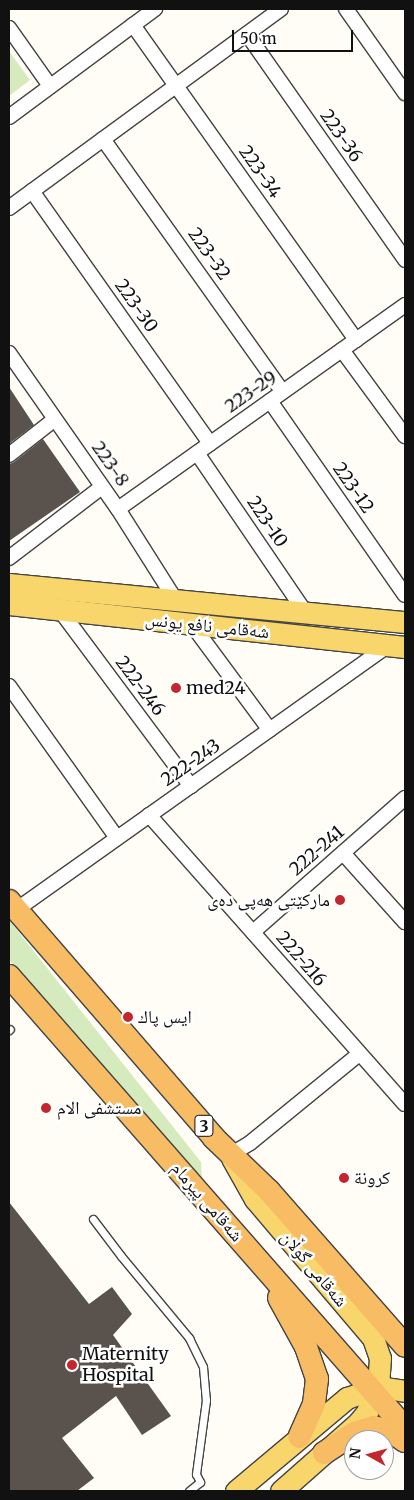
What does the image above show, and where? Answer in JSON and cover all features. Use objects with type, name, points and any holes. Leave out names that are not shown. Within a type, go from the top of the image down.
[{"type":"highway","name":"3","points":[[13,905],[230,1155],[269,1191],[405,1346]]},
{"type":"highway","name":"شەقامی پیرمام","points":[[9,976],[375,1391],[405,1428]]},
{"type":"highway","points":[[261,1264],[306,1348],[315,1372],[316,1392],[314,1404],[299,1437]]},
{"type":"highway","points":[[324,1453],[356,1433],[373,1427],[391,1431],[405,1441]]},
{"type":"main road","name":"شەقامی نافع یونس","points":[[9,584],[405,622]]},
{"type":"main road","name":"شەقامی نافع یونس","points":[[9,604],[396,646]]},
{"type":"main road","name":"شەقامی گوڵان","points":[[230,1155],[255,1199],[373,1338],[380,1363],[375,1391],[359,1422],[281,1491]]},
{"type":"main road","points":[[236,1491],[339,1402],[359,1392],[405,1391]]},
{"type":"street","points":[[9,117],[155,9]]},
{"type":"street","points":[[9,208],[281,9]]},
{"type":"street","points":[[346,9],[405,93]]},
{"type":"street","name":"223-34","points":[[133,25],[356,340]]},
{"type":"street","points":[[9,28],[50,86]]},
{"type":"street","name":"223-36","points":[[247,34],[405,260]]},
{"type":"street","name":"223-32","points":[[103,139],[283,392]]},
{"type":"street","name":"223-30","points":[[32,191],[210,444]]},
{"type":"street","name":"223-29","points":[[118,509],[405,305]]},
{"type":"street","points":[[342,350],[405,436]]},
{"type":"street","name":"223-8","points":[[9,353],[118,509],[192,624],[270,730]]},
{"type":"street","name":"223-12","points":[[270,401],[405,596]]},
{"type":"street","points":[[9,455],[55,419]]},
{"type":"street","name":"223-10","points":[[197,453],[305,612]]},
{"type":"street","points":[[9,558],[102,487]]},
{"type":"street","name":"222-246","points":[[59,609],[191,786]]},
{"type":"street","name":"222-243","points":[[13,905],[117,838],[270,730],[396,646]]},
{"type":"street","points":[[9,686],[117,838]]},
{"type":"street","name":"222-241","points":[[253,932],[405,798]]},
{"type":"street","name":"222-216","points":[[149,815],[405,1104]]},
{"type":"street","points":[[343,853],[405,922]]},
{"type":"street","points":[[230,1155],[250,1142],[359,1054]]},
{"type":"lane","points":[[92,1218],[121,1256],[190,1338],[203,1367],[206,1400],[196,1474],[200,1482],[190,1491]]},
{"type":"green space","points":[[9,51],[30,80],[9,96]]},
{"type":"green space","points":[[9,920],[201,1162],[202,1181],[9,960]]},
{"type":"building","points":[[9,387],[34,425],[9,444]]},
{"type":"building","points":[[43,439],[80,492],[9,541],[9,464]]},
{"type":"building","name":"Maternity Hospital","points":[[9,1202],[89,1304],[112,1287],[132,1314],[113,1335],[171,1416],[142,1435],[116,1396],[62,1438],[94,1478],[77,1491],[9,1491]]},
{"type":"place","name":"med24","points":[[176,688]]},
{"type":"place","name":"مارکێتی هەپی دەی","points":[[340,900]]},
{"type":"place","name":"ايس پاك","points":[[128,1017]]},
{"type":"place","name":"مستشفى الام","points":[[46,1108]]},
{"type":"place","name":"كرونة","points":[[344,1178]]},
{"type":"place","name":"Maternity Hospital","points":[[72,1365]]}]
